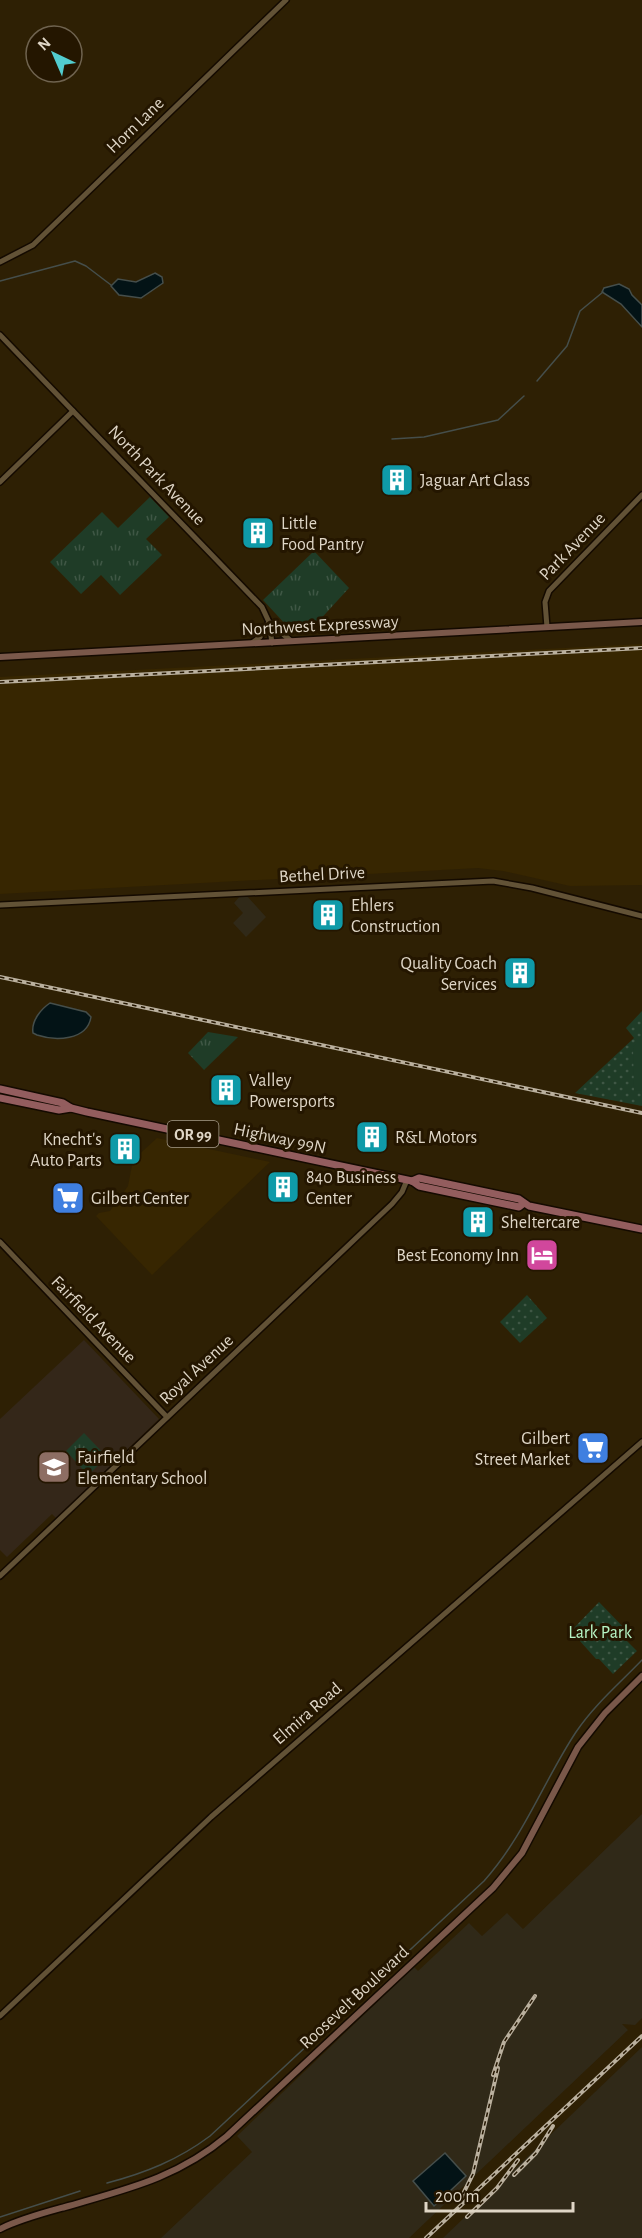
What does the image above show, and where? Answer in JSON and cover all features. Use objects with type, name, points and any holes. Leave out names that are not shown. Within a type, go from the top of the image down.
[{"type":"main road","name":"Northwest Expressway","points":[[0,657],[642,622]]},
{"type":"main road","name":"Highway 99N","points":[[0,1089],[63,1103],[71,1108],[410,1181],[419,1186],[519,1207],[523,1204],[642,1230]]},
{"type":"main road","name":"Highway 99N","points":[[0,1098],[59,1110],[71,1108]]},
{"type":"main road","name":"Roosevelt Boulevard","points":[[0,2229],[29,2217],[166,2176],[192,2163],[227,2136],[493,1888],[526,1845],[578,1747],[605,1713],[642,1676]]},
{"type":"street","name":"Horn Lane","points":[[0,262],[33,245],[286,0]]},
{"type":"street","points":[[0,334],[73,411],[0,482]]},
{"type":"street","name":"North Park Avenue","points":[[73,411],[265,610],[272,643]]},
{"type":"street","name":"Park Avenue","points":[[547,627],[545,602],[549,591],[642,495]]},
{"type":"street","points":[[252,644],[260,637],[269,622],[292,642]]},
{"type":"street","name":"Bethel Drive","points":[[0,905],[411,883],[493,881],[532,888],[642,916]]},
{"type":"street","name":"Royal Avenue","points":[[0,1576],[392,1204],[410,1181]]},
{"type":"street","name":"Fairfield Avenue","points":[[0,1242],[166,1417]]},
{"type":"street","name":"Elmira Road","points":[[0,2016],[217,1811],[642,1442]]},
{"type":"shaded area","points":[[155,273],[162,277],[163,283],[141,298],[119,295],[111,286],[118,279],[136,282]]},
{"type":"shaded area","points":[[619,284],[629,289],[642,305],[642,327],[621,304],[602,292],[604,288]]},
{"type":"shaded area","points":[[642,644],[642,885],[570,886],[503,871],[478,868],[0,894],[0,677]]},
{"type":"shaded area","points":[[240,896],[247,896],[266,917],[246,937],[233,923],[243,913],[234,903]]},
{"type":"shaded area","points":[[50,1003],[86,1012],[91,1017],[88,1025],[77,1035],[69,1037],[52,1038],[33,1033],[37,1016]]},
{"type":"shaded area","points":[[157,1138],[270,1162],[152,1275],[96,1216],[99,1213],[110,1211],[128,1186],[133,1160]]},
{"type":"shaded area","name":"Fairfield Elementary School","points":[[84,1340],[159,1419],[56,1518],[52,1514],[7,1557],[0,1550],[0,1419]]},
{"type":"shaded area","points":[[642,1814],[642,2018],[635,2025],[622,2024],[628,2030],[409,2238],[161,2238],[252,2152],[237,2136],[414,1967],[418,1971],[469,1923],[482,1936],[507,1913],[523,1929]]},
{"type":"shaded area","points":[[642,2047],[642,2238],[443,2238]]},
{"type":"shaded area","points":[[445,2153],[466,2176],[434,2206],[413,2181]]},
{"type":"green space","points":[[150,497],[169,517],[146,539],[162,555],[120,595],[101,575],[81,594],[50,562],[102,512],[118,528]]},
{"type":"green space","points":[[314,551],[349,588],[316,624],[287,626],[263,600]]},
{"type":"green space","points":[[642,1011],[642,1106],[575,1093],[634,1038],[626,1028]]},
{"type":"green space","points":[[208,1032],[238,1037],[204,1070],[188,1053]]},
{"type":"green space","points":[[636,1044],[642,1044],[642,1091],[634,1090],[633,1047]]},
{"type":"green space","points":[[527,1295],[547,1318],[520,1343],[500,1322]]},
{"type":"green space","points":[[84,1433],[107,1457],[88,1475],[66,1451]]},
{"type":"green space","name":"Lark Park","points":[[599,1602],[629,1633],[624,1638],[637,1651],[613,1674],[571,1631]]},
{"type":"waterway","points":[[0,281],[75,261],[86,266],[111,285]]},
{"type":"waterway","points":[[537,381],[567,346],[580,311],[603,292]]},
{"type":"waterway","points":[[392,439],[424,437],[498,420],[524,396]]},
{"type":"waterway","points":[[107,2183],[161,2165],[210,2136],[484,1881],[511,1845],[583,1722],[642,1660]]},
{"type":"waterway","points":[[0,2217],[80,2191]]},
{"type":"railway","points":[[0,682],[642,648]]},
{"type":"railway","points":[[0,977],[642,1113]]},
{"type":"railway","points":[[493,2075],[504,2042],[535,1996]]},
{"type":"railway","points":[[426,2238],[642,2036]]},
{"type":"railway","points":[[459,2202],[473,2174],[498,2068]]},
{"type":"railway","points":[[514,2175],[536,2153],[553,2126]]},
{"type":"railway","points":[[467,2217],[497,2188],[518,2160]]},
{"type":"place","name":"Jaguar Art Glass","points":[[397,480]]},
{"type":"place","name":"Little Food Pantry","points":[[258,533]]},
{"type":"place","name":"Ehlers Construction","points":[[328,915]]},
{"type":"place","name":"Quality Coach Services","points":[[520,973]]},
{"type":"place","name":"Valley Powersports","points":[[226,1090]]},
{"type":"place","name":"R&L Motors","points":[[372,1137]]},
{"type":"place","name":"Knecht's Auto Parts","points":[[125,1149]]},
{"type":"place","name":"840 Business Center","points":[[283,1187]]},
{"type":"place","name":"Gilbert Center","points":[[68,1198]]},
{"type":"place","name":"Sheltercare","points":[[478,1222]]},
{"type":"place","name":"Best Economy Inn","points":[[542,1255]]},
{"type":"place","name":"Gilbert Street Market","points":[[593,1448]]},
{"type":"place","name":"Fairfield Elementary School","points":[[54,1467]]}]
